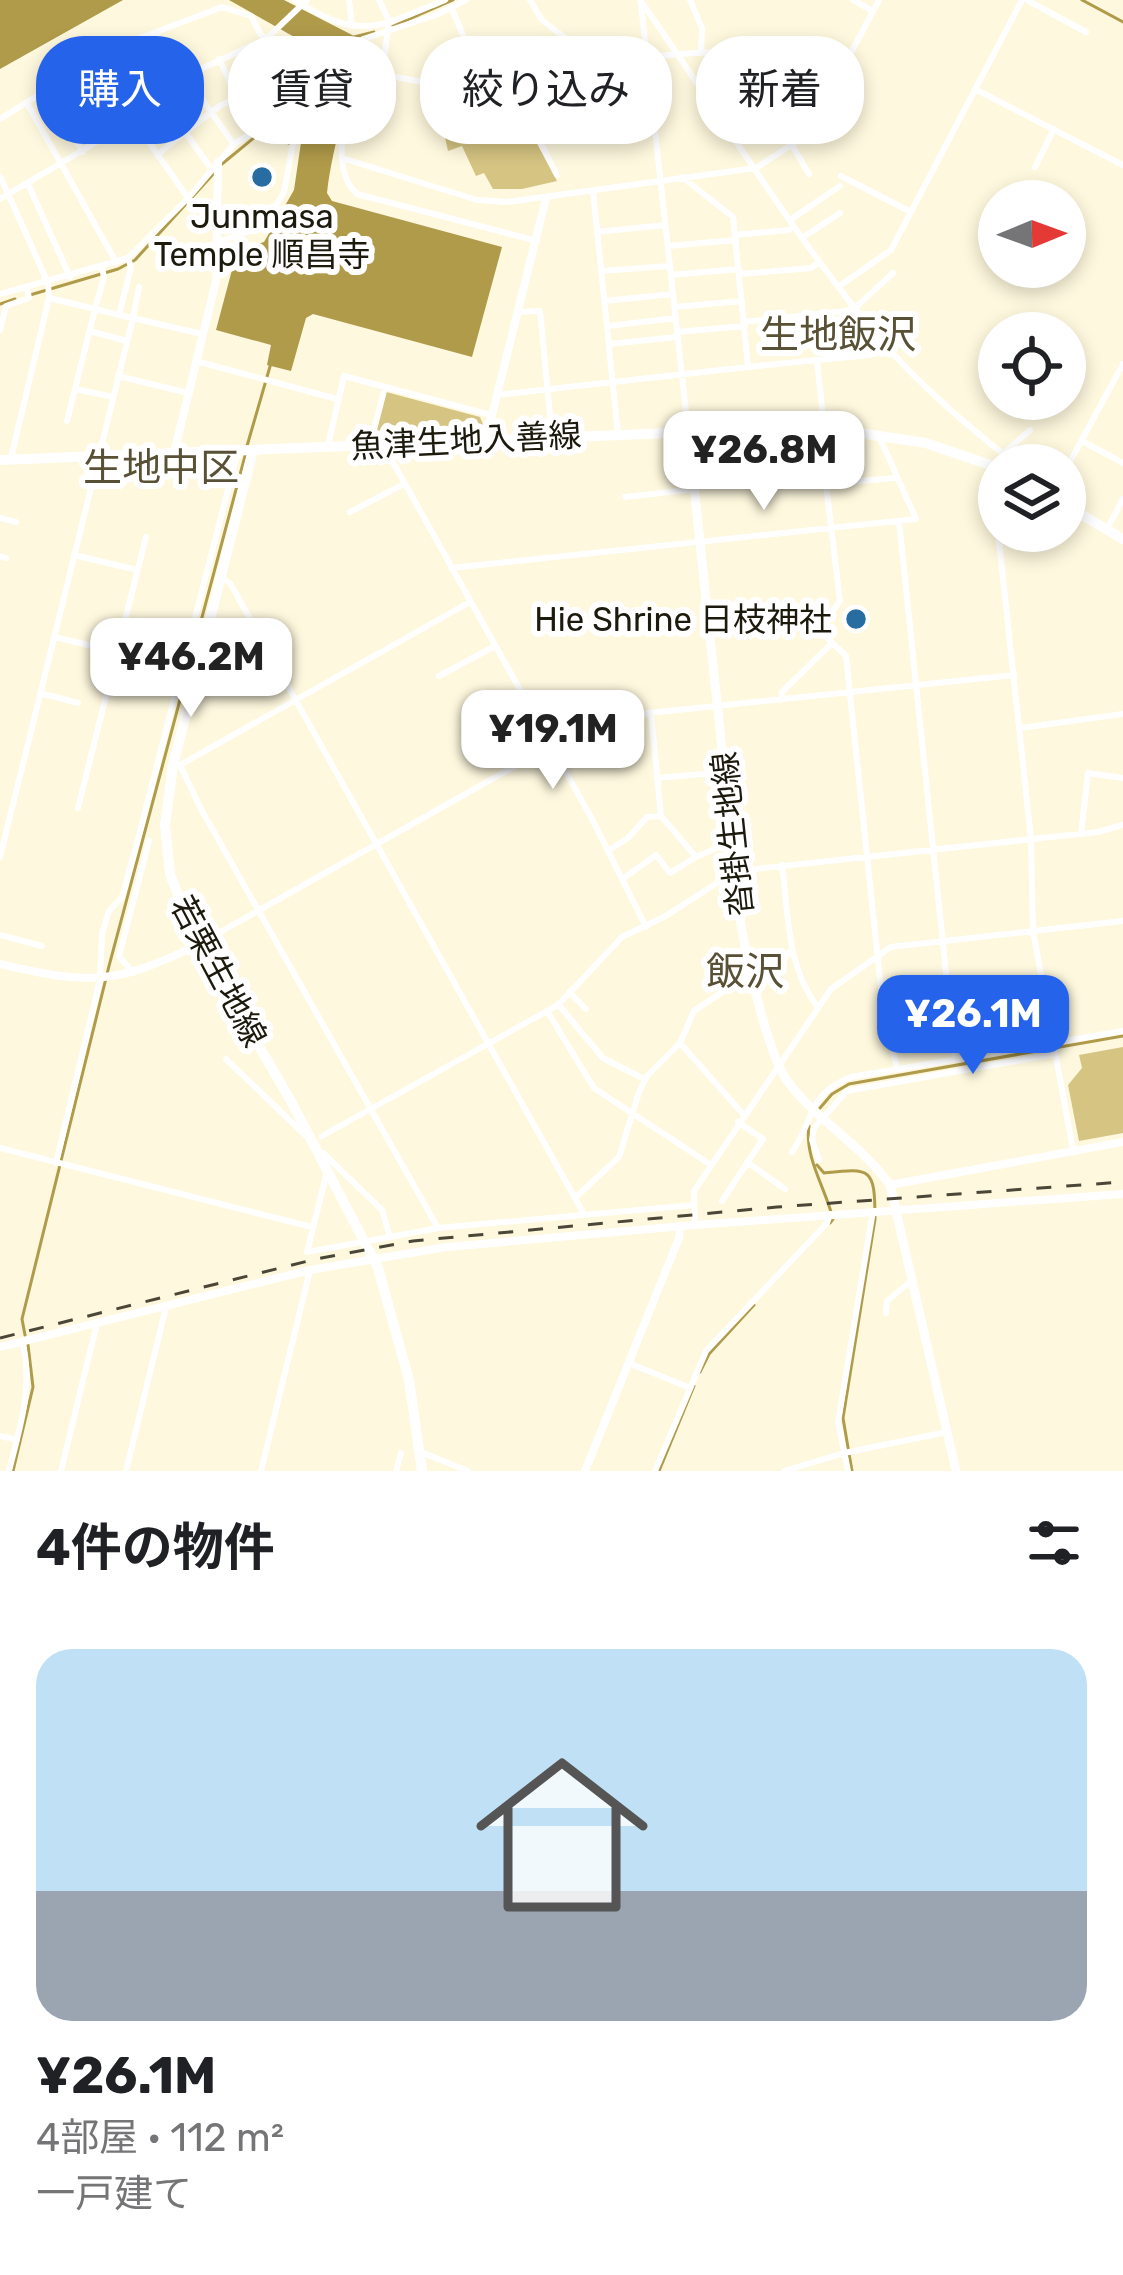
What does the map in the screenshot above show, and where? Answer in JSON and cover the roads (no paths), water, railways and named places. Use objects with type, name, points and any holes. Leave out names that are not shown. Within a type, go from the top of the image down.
[{"type":"main road","name":"魚津生地入善線","points":[[6,460],[822,427],[926,443],[978,460]]},
{"type":"main road","name":"沓掛生地線","points":[[688,430],[751,971],[784,1077],[874,1162],[890,1185],[956,1471]]},
{"type":"main road","name":"若栗生地線","points":[[253,450],[166,803],[166,844],[176,896],[199,944],[292,1103],[377,1268],[409,1380],[422,1471]]},
{"type":"main road","points":[[1086,518],[1123,539]]},
{"type":"street","points":[[349,0],[352,27]]},
{"type":"street","points":[[379,0],[389,21],[387,36]]},
{"type":"street","points":[[269,36],[299,2],[352,27],[466,0]]},
{"type":"street","points":[[530,0],[542,20],[562,36]]},
{"type":"street","points":[[690,0],[702,36]]},
{"type":"street","points":[[853,0],[873,11]]},
{"type":"street","points":[[342,158],[477,200],[546,198],[756,168],[808,134],[879,0]]},
{"type":"street","points":[[838,287],[891,250],[1024,0],[1087,32]]},
{"type":"street","points":[[640,1],[838,287],[884,343],[991,444]]},
{"type":"street","points":[[640,1],[644,36]]},
{"type":"street","points":[[374,36],[449,2]]},
{"type":"street","points":[[449,2],[463,36]]},
{"type":"street","points":[[147,36],[222,7],[250,16],[267,36]]},
{"type":"street","points":[[672,54],[696,52]]},
{"type":"street","points":[[204,69],[228,55]]},
{"type":"street","points":[[219,59],[228,77]]},
{"type":"street","points":[[975,89],[1123,165]]},
{"type":"street","points":[[0,118],[36,98]]},
{"type":"street","points":[[204,117],[228,103]]},
{"type":"street","points":[[28,104],[116,262]]},
{"type":"street","points":[[204,104],[228,136]]},
{"type":"street","points":[[1035,167],[1054,129]]},
{"type":"street","points":[[78,144],[83,152]]},
{"type":"street","points":[[0,199],[95,144]]},
{"type":"street","points":[[149,144],[188,198]]},
{"type":"street","points":[[157,155],[170,144]]},
{"type":"street","points":[[174,454],[216,281],[215,166],[195,144]]},
{"type":"street","points":[[0,294],[128,259],[234,144]]},
{"type":"street","points":[[218,242],[264,226],[284,192],[293,144]]},
{"type":"street","points":[[340,144],[350,189],[357,194],[537,241]]},
{"type":"street","points":[[541,144],[557,175]]},
{"type":"street","points":[[657,144],[688,430]]},
{"type":"street","points":[[793,147],[808,174]]},
{"type":"street","points":[[0,176],[50,296],[6,460]]},
{"type":"street","points":[[841,176],[911,212]]},
{"type":"street","points":[[682,178],[733,217],[748,367]]},
{"type":"street","points":[[28,184],[70,277]]},
{"type":"street","points":[[668,246],[789,230],[791,223],[840,186]]},
{"type":"street","points":[[593,191],[618,434]]},
{"type":"street","points":[[486,439],[546,198]]},
{"type":"street","points":[[802,238],[840,213]]},
{"type":"street","points":[[597,232],[666,224]]},
{"type":"street","points":[[119,315],[128,259]]},
{"type":"street","points":[[601,272],[739,272],[811,268],[819,263]]},
{"type":"street","points":[[67,421],[104,277],[102,268]]},
{"type":"street","points":[[609,344],[846,311],[893,273]]},
{"type":"street","points":[[0,857],[140,287]]},
{"type":"street","points":[[26,288],[29,298]]},
{"type":"street","points":[[604,302],[674,294]]},
{"type":"street","points":[[0,330],[6,306],[50,296],[202,334]]},
{"type":"street","points":[[675,307],[742,301]]},
{"type":"street","points":[[519,312],[539,311],[552,436]]},
{"type":"street","points":[[607,326],[676,318]]},
{"type":"street","points":[[89,331],[127,341]]},
{"type":"street","points":[[496,395],[871,355],[884,343]]},
{"type":"street","points":[[817,360],[840,601],[819,630],[846,656],[878,958],[897,1070]]},
{"type":"street","points":[[196,361],[337,399]]},
{"type":"street","points":[[1080,444],[1123,364]]},
{"type":"street","points":[[118,376],[188,393]]},
{"type":"street","points":[[328,447],[344,376],[491,416]]},
{"type":"street","points":[[385,387],[376,444],[452,568],[609,850],[646,927]]},
{"type":"street","points":[[75,389],[113,397]]},
{"type":"street","points":[[1014,444],[1030,430]]},
{"type":"street","points":[[452,568],[916,519],[878,434]]},
{"type":"street","points":[[1082,441],[1123,463]]},
{"type":"street","points":[[56,1163],[100,980],[103,933],[109,911],[122,897],[139,839],[238,452]]},
{"type":"street","points":[[826,484],[894,477]]},
{"type":"street","points":[[350,512],[404,484]]},
{"type":"street","points":[[625,497],[696,489]]},
{"type":"street","points":[[1107,530],[1123,499]]},
{"type":"street","points":[[0,518],[16,522]]},
{"type":"street","points":[[899,521],[955,1059]]},
{"type":"street","points":[[78,808],[146,537]]},
{"type":"street","points":[[1003,552],[1031,839],[1033,931],[1073,1152]]},
{"type":"street","points":[[74,555],[137,570]]},
{"type":"street","points":[[223,579],[230,583],[584,1214]]},
{"type":"street","points":[[438,1228],[176,765],[470,602]]},
{"type":"street","points":[[708,607],[750,602]]},
{"type":"street","points":[[54,637],[183,667]]},
{"type":"street","points":[[782,700],[782,692],[832,644]]},
{"type":"street","points":[[439,676],[495,646]]},
{"type":"street","points":[[0,964],[64,979],[134,974],[199,944],[551,746],[582,720],[1014,675]]},
{"type":"street","points":[[40,694],[78,703]]},
{"type":"street","points":[[651,713],[661,816],[696,857]]},
{"type":"street","points":[[1019,728],[1123,714]]},
{"type":"street","points":[[483,762],[541,729]]},
{"type":"street","points":[[657,778],[725,772]]},
{"type":"street","points":[[1081,834],[1088,773],[1123,778]]},
{"type":"street","points":[[609,850],[647,817],[661,816]]},
{"type":"street","points":[[322,1136],[558,1004],[622,938],[736,871],[1081,834],[1123,825]]},
{"type":"street","points":[[139,839],[166,844]]},
{"type":"street","points":[[134,974],[119,956],[149,841]]},
{"type":"street","points":[[624,879],[656,856],[670,873],[733,841]]},
{"type":"street","points":[[782,865],[799,981],[818,1008]]},
{"type":"street","points":[[695,1225],[694,1191],[831,989],[892,947],[1123,921]]},
{"type":"street","points":[[0,935],[42,946]]},
{"type":"street","points":[[575,1198],[619,1156],[630,1114],[646,1080],[680,1043],[694,1011],[751,971],[785,958],[792,949]]},
{"type":"street","points":[[569,992],[586,1009]]},
{"type":"street","points":[[558,1004],[603,1058],[646,1080]]},
{"type":"street","points":[[547,1010],[593,1088],[711,1165]]},
{"type":"street","points":[[792,1152],[837,1083],[1123,1030]]},
{"type":"street","points":[[680,1043],[763,1138],[722,1201]]},
{"type":"street","points":[[819,1160],[812,1140],[818,1110],[856,1088],[1055,1054]]},
{"type":"street","points":[[226,1059],[382,1210],[390,1237]]},
{"type":"street","points":[[890,1185],[1123,1142]]},
{"type":"street","points":[[0,1148],[312,1227]]},
{"type":"street","points":[[330,1160],[307,1252],[438,1228],[694,1205]]},
{"type":"street","points":[[747,1162],[784,1189]]},
{"type":"street","points":[[0,1347],[310,1270],[447,1247],[1123,1193]]},
{"type":"street","points":[[848,1471],[838,1422],[874,1211]]},
{"type":"street","points":[[655,1471],[706,1351],[827,1223],[830,1214]]},
{"type":"street","points":[[585,1471],[680,1226]]},
{"type":"street","points":[[261,1471],[310,1270]]},
{"type":"street","points":[[886,1313],[887,1300],[912,1280]]},
{"type":"street","points":[[126,1471],[166,1307]]},
{"type":"street","points":[[61,1471],[97,1323]]},
{"type":"street","points":[[9,1471],[27,1394],[28,1366],[22,1341]]},
{"type":"street","points":[[629,1363],[690,1388]]},
{"type":"street","points":[[784,1471],[947,1432]]},
{"type":"street","points":[[0,1436],[16,1440]]},
{"type":"street","points":[[418,1451],[468,1471]]},
{"type":"street","points":[[396,1471],[401,1453]]},
{"type":"waterway","points":[[389,28],[453,0]]},
{"type":"waterway","points":[[1082,0],[1123,22]]},
{"type":"waterway","points":[[358,36],[374,32]]},
{"type":"waterway","points":[[222,164],[246,144]]},
{"type":"waterway","points":[[30,295],[135,260],[216,171]]},
{"type":"waterway","points":[[0,304],[15,299]]},
{"type":"waterway","points":[[247,446],[271,363]]},
{"type":"waterway","points":[[25,1335],[22,1319],[109,966],[245,456]]},
{"type":"waterway","points":[[820,1108],[849,1084],[1123,1036]]},
{"type":"waterway","points":[[809,1126],[810,1149],[833,1219],[830,1223]]},
{"type":"waterway","points":[[817,1165],[824,1173],[861,1172],[874,1189],[875,1219],[843,1418],[852,1471]]},
{"type":"waterway","points":[[700,1372],[709,1354],[754,1305]]},
{"type":"waterway","points":[[13,1471],[33,1387],[28,1345]]},
{"type":"waterway","points":[[659,1471],[694,1386]]},
{"type":"railway","points":[[0,1338],[316,1259],[413,1241],[777,1207],[1123,1182]]},
{"type":"place","name":"Junmasa Temple 順昌寺","points":[[262,177]]},
{"type":"place","name":"Hie Shrine 日枝神社","points":[[856,619]]},
{"type":"district","name":"生地飯沢","points":[[838,334]]},
{"type":"district","name":"生地中区","points":[[161,467]]},
{"type":"district","name":"飯沢","points":[[745,971]]}]
